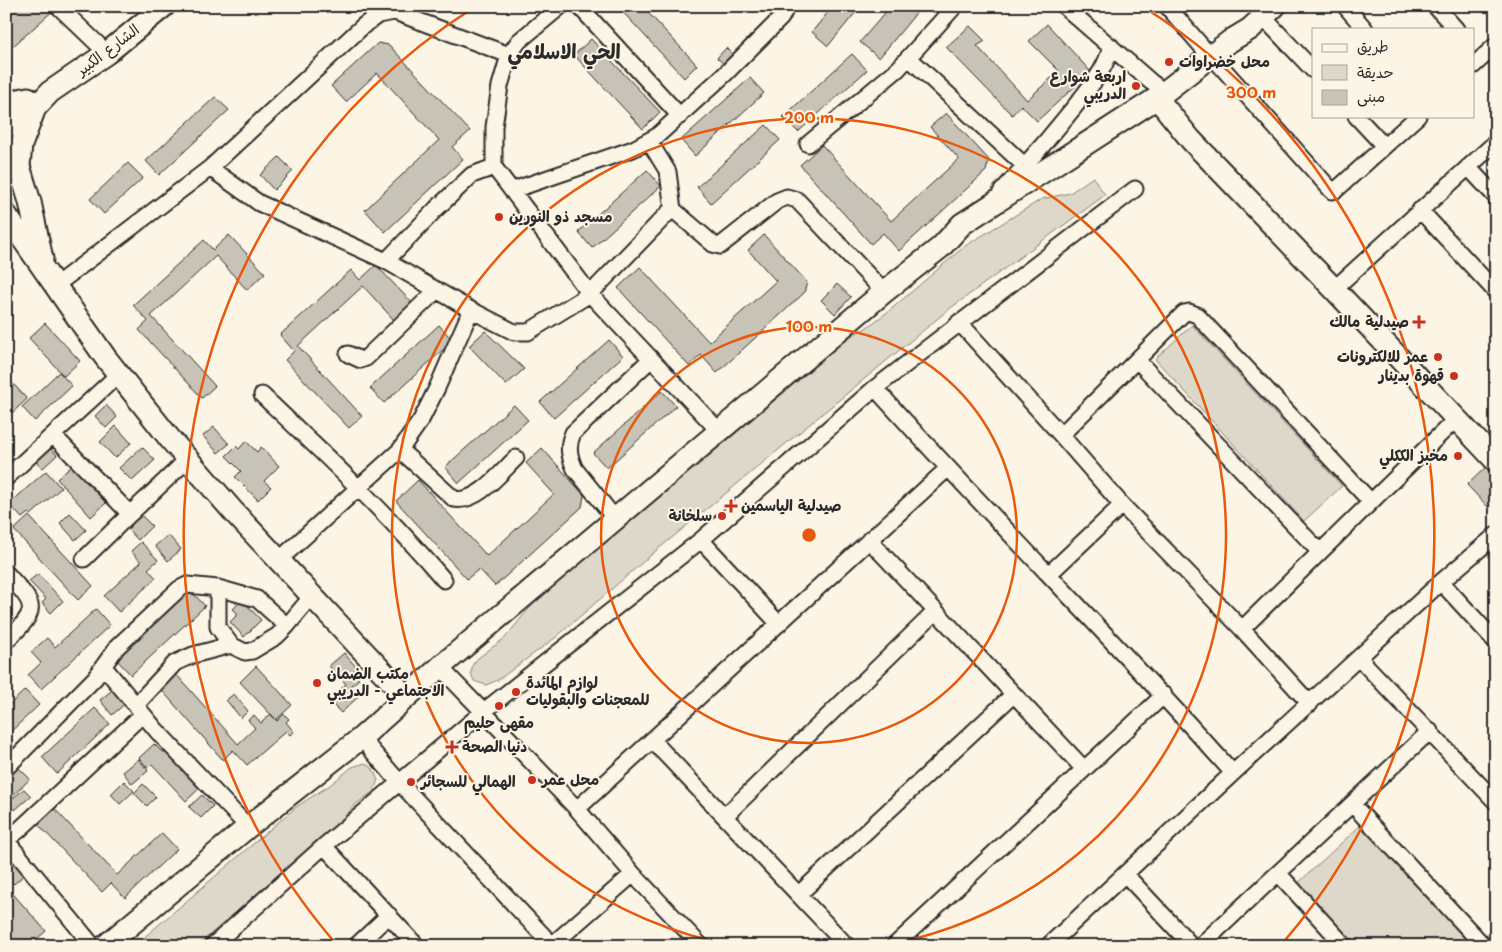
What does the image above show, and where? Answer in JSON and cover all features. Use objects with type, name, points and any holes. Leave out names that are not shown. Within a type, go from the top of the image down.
[{"type":"street","points":[[58,6],[107,53]]},
{"type":"street","name":"الشارع الكبير","points":[[6,113],[32,103],[50,92],[107,53],[164,6]]},
{"type":"street","points":[[561,6],[519,41],[509,55],[500,86],[494,127],[494,166],[590,294],[720,432]]},
{"type":"street","points":[[578,6],[680,116]]},
{"type":"street","points":[[513,190],[633,149],[657,136],[725,74],[781,18],[787,6]]},
{"type":"street","points":[[808,144],[898,69],[955,6]]},
{"type":"street","points":[[1064,6],[1111,46],[1162,97],[1191,140],[1496,442]]},
{"type":"street","points":[[1167,6],[1330,190],[1336,190],[1416,118]]},
{"type":"street","points":[[1345,6],[1364,28]]},
{"type":"street","points":[[1435,6],[1455,28]]},
{"type":"street","points":[[56,285],[210,168],[363,26],[378,15],[395,12],[509,55]]},
{"type":"street","points":[[105,946],[248,827],[361,738],[440,667],[884,292],[941,247],[962,224],[1162,97],[1214,59],[1236,47],[1263,17],[1312,69]]},
{"type":"street","points":[[1476,57],[1496,45]]},
{"type":"street","points":[[988,206],[1025,166],[1102,71],[1111,46]]},
{"type":"street","points":[[909,58],[1025,166]]},
{"type":"street","points":[[941,247],[970,235],[1136,128],[1162,97]]},
{"type":"street","points":[[6,103],[32,103],[21,145],[19,166],[30,202],[43,267]]},
{"type":"street","name":"الشارع الكبير","points":[[6,127],[32,103]]},
{"type":"street","points":[[1358,118],[1384,146]]},
{"type":"street","points":[[649,141],[668,172],[673,210],[713,244],[720,246],[777,201],[787,197],[797,200],[884,292]]},
{"type":"street","points":[[1338,285],[1496,142]]},
{"type":"street","points":[[386,262],[472,176],[494,166]]},
{"type":"street","points":[[1468,167],[1496,196]]},
{"type":"street","points":[[210,168],[259,203],[386,262],[514,332],[528,332],[590,294],[667,213],[673,210]]},
{"type":"street","points":[[212,946],[399,782],[484,711],[701,540],[875,388],[1134,189]]},
{"type":"street","points":[[1420,210],[1496,292]]},
{"type":"street","points":[[6,215],[104,357],[188,459],[406,697]]},
{"type":"street","points":[[1338,285],[1456,419],[1496,461]]},
{"type":"street","points":[[348,354],[360,360],[366,358],[437,290]]},
{"type":"street","points":[[279,560],[400,450],[425,412],[471,310]]},
{"type":"street","points":[[1061,434],[1184,313],[1189,312],[1197,314],[1371,502]]},
{"type":"street","points":[[959,322],[1061,434],[1122,505],[1242,629],[1310,704]]},
{"type":"street","points":[[616,520],[575,469],[570,459],[569,441],[573,433],[651,359]]},
{"type":"street","points":[[1136,360],[1320,552]]},
{"type":"street","points":[[8,472],[53,435],[119,374]]},
{"type":"street","points":[[875,388],[947,469],[1164,695],[1233,773]]},
{"type":"street","points":[[262,395],[360,488],[444,580]]},
{"type":"street","points":[[1242,629],[1456,419]]},
{"type":"street","points":[[53,435],[130,514]]},
{"type":"street","points":[[400,450],[454,499],[462,501],[470,499],[480,492],[516,458]]},
{"type":"street","points":[[84,559],[188,459]]},
{"type":"street","points":[[577,808],[947,469]]},
{"type":"street","points":[[1049,574],[1122,505]]},
{"type":"street","points":[[1048,946],[1441,582],[1496,535]]},
{"type":"street","points":[[701,540],[779,624]]},
{"type":"street","points":[[869,540],[1084,769]]},
{"type":"street","points":[[6,573],[31,604],[30,616],[23,626],[6,641]]},
{"type":"street","points":[[1441,582],[1496,642]]},
{"type":"street","points":[[6,768],[104,667],[107,659],[117,647],[179,589],[188,585],[218,588],[257,599],[287,626]]},
{"type":"street","points":[[218,588],[218,627],[231,645],[245,652],[252,651],[277,636],[312,596]]},
{"type":"street","points":[[725,816],[936,611]]},
{"type":"street","points":[[93,946],[6,840],[18,831],[140,710],[175,663],[193,655],[231,645]]},
{"type":"street","points":[[1359,658],[1496,802]]},
{"type":"street","points":[[104,667],[140,710],[248,827]]},
{"type":"street","points":[[440,667],[577,808],[633,874],[701,946]]},
{"type":"street","points":[[799,894],[1014,694]]},
{"type":"street","points":[[894,946],[1164,695]]},
{"type":"street","points":[[1200,946],[1430,731]]},
{"type":"street","points":[[361,738],[399,782],[553,945],[633,874]]},
{"type":"street","points":[[652,740],[847,946]]},
{"type":"street","points":[[1352,804],[1484,946]]},
{"type":"street","points":[[324,846],[417,946]]},
{"type":"street","points":[[1278,873],[1345,946]]},
{"type":"street","points":[[1125,874],[1192,946]]},
{"type":"street","points":[[356,946],[389,915]]},
{"type":"green space","points":[[1093,177],[1105,195],[948,310],[651,555],[555,638],[498,680],[486,685],[474,681],[471,673],[473,664],[478,658],[505,638],[526,612],[549,589],[845,339],[866,328],[889,311],[965,246],[1042,199],[1070,193]]},
{"type":"green space","points":[[1192,325],[1342,486],[1304,521],[1155,359]]},
{"type":"green space","points":[[365,763],[373,769],[378,780],[373,792],[356,804],[342,819],[197,946],[134,946],[296,807],[330,785],[352,767]]},
{"type":"green space","points":[[1364,822],[1474,946],[1350,946],[1295,886]]},
{"type":"building","points":[[6,6],[54,6],[56,8],[10,49],[6,49]]},
{"type":"building","points":[[623,6],[642,6],[697,65],[684,78],[620,9]]},
{"type":"building","points":[[833,6],[861,6],[828,46],[812,32]]},
{"type":"building","points":[[891,6],[922,6],[879,58],[860,42]]},
{"type":"building","points":[[1047,24],[1091,72],[1037,121],[1021,105],[1012,115],[946,47],[970,26],[985,41],[977,46],[1027,100],[1059,71],[1029,41]]},
{"type":"building","points":[[591,39],[660,112],[643,129],[574,55]]},
{"type":"building","points":[[378,43],[389,45],[470,131],[452,147],[463,159],[385,232],[365,210],[439,140],[377,73],[346,102],[331,86]]},
{"type":"building","points":[[726,48],[734,55],[725,65],[717,58]]},
{"type":"building","points":[[852,54],[867,70],[798,132],[783,117]]},
{"type":"building","points":[[750,78],[764,93],[695,156],[681,140]]},
{"type":"building","points":[[215,97],[229,110],[159,175],[146,161]]},
{"type":"building","points":[[946,113],[989,160],[986,171],[899,251],[883,233],[871,244],[800,165],[822,145],[891,221],[959,159],[930,127]]},
{"type":"building","points":[[766,125],[780,140],[711,203],[697,187]]},
{"type":"building","points":[[279,157],[293,171],[274,190],[260,175]]},
{"type":"building","points":[[128,163],[143,178],[104,214],[90,199]]},
{"type":"building","points":[[647,170],[661,186],[592,248],[578,232]]},
{"type":"building","points":[[229,235],[265,273],[247,290],[216,256],[151,316],[215,386],[202,398],[139,330],[148,321],[133,305],[204,240],[213,250]]},
{"type":"building","points":[[764,235],[807,282],[804,293],[717,373],[701,355],[689,366],[618,288],[640,267],[709,342],[776,281],[748,250]]},
{"type":"building","points":[[376,265],[412,303],[394,320],[363,286],[298,346],[362,416],[349,428],[285,360],[294,351],[280,335],[351,270],[360,280]]},
{"type":"building","points":[[837,284],[851,297],[835,314],[821,300]]},
{"type":"building","points":[[45,323],[80,361],[64,376],[29,338]]},
{"type":"building","points":[[439,325],[453,341],[384,403],[370,388]]},
{"type":"building","points":[[485,331],[524,369],[506,385],[469,346]]},
{"type":"building","points":[[609,340],[623,356],[554,418],[540,402]]},
{"type":"building","points":[[59,372],[72,386],[35,421],[22,407]]},
{"type":"building","points":[[6,376],[27,399],[11,414],[6,408]]},
{"type":"building","points":[[662,391],[676,406],[607,468],[593,453]]},
{"type":"building","points":[[106,405],[117,417],[106,428],[95,416]]},
{"type":"building","points":[[514,405],[528,420],[459,483],[445,467]]},
{"type":"building","points":[[116,426],[131,443],[115,458],[100,442]]},
{"type":"building","points":[[214,427],[229,444],[218,453],[203,436]]},
{"type":"building","points":[[246,441],[257,452],[261,447],[279,466],[264,481],[271,487],[258,500],[235,477],[241,471],[226,456],[236,446],[239,449]]},
{"type":"building","points":[[48,446],[57,455],[43,468],[34,460]]},
{"type":"building","points":[[142,447],[155,460],[132,481],[119,468]]},
{"type":"building","points":[[542,448],[584,495],[582,507],[495,586],[479,569],[467,579],[396,501],[418,480],[487,556],[554,494],[526,463]]},
{"type":"building","points":[[72,466],[106,503],[91,517],[57,479]]},
{"type":"building","points":[[1487,466],[1496,476],[1496,500],[1488,507],[1467,485]]},
{"type":"building","points":[[46,471],[61,488],[31,515],[28,513],[22,518],[9,504]]},
{"type":"building","points":[[70,513],[86,530],[75,540],[60,523]]},
{"type":"building","points":[[139,513],[152,526],[138,540],[126,527]]},
{"type":"building","points":[[29,516],[93,586],[78,600],[14,530]]},
{"type":"building","points":[[168,535],[181,549],[168,561],[155,546]]},
{"type":"building","points":[[141,542],[158,560],[148,569],[156,578],[119,612],[104,596],[141,562],[131,551]]},
{"type":"building","points":[[38,574],[63,601],[51,613],[42,603],[46,599],[29,581]]},
{"type":"building","points":[[190,590],[205,606],[131,675],[116,659]]},
{"type":"building","points":[[242,600],[261,620],[244,637],[230,622],[238,614],[233,609]]},
{"type":"building","points":[[96,609],[110,625],[41,689],[28,675],[41,663],[31,652],[47,638],[55,647]]},
{"type":"building","points":[[344,653],[357,668],[352,672],[359,679],[349,688],[358,697],[341,713],[329,701],[346,684],[329,666]]},
{"type":"building","points":[[256,666],[292,705],[276,720],[240,682]]},
{"type":"building","points":[[175,673],[238,744],[255,728],[248,720],[254,715],[261,723],[271,714],[277,721],[284,714],[289,719],[286,722],[294,732],[290,735],[286,731],[247,765],[233,750],[223,760],[159,687]]},
{"type":"building","points":[[116,687],[128,701],[112,715],[100,700]]},
{"type":"building","points":[[25,690],[39,705],[6,736],[6,708]]},
{"type":"building","points":[[234,694],[248,711],[241,718],[226,700]]},
{"type":"building","points":[[95,708],[110,724],[57,774],[42,757]]},
{"type":"building","points":[[154,744],[162,752],[166,748],[202,786],[186,801],[152,764],[148,768],[139,758]]},
{"type":"building","points":[[139,759],[148,771],[132,784],[123,772]]},
{"type":"building","points":[[14,763],[30,779],[6,802],[6,770]]},
{"type":"building","points":[[124,781],[134,791],[120,804],[111,794]]},
{"type":"building","points":[[143,784],[156,797],[147,806],[134,793]]},
{"type":"building","points":[[24,789],[31,796],[15,810],[8,802]]},
{"type":"building","points":[[202,795],[213,806],[201,818],[189,807]]},
{"type":"building","points":[[52,806],[117,875],[162,833],[177,849],[125,898],[111,883],[102,892],[36,822]]},
{"type":"building","points":[[6,845],[13,852],[8,857],[25,874],[14,884],[6,876]]},
{"type":"building","points":[[6,886],[46,931],[29,946],[18,946],[6,933]]},
{"type":"place","name":"محل خضراوات","points":[[1169,62]]},
{"type":"place","name":"اربعة شوارع الدريبي","points":[[1136,86]]},
{"type":"place","name":"مسجد ذو النورين","points":[[499,217]]},
{"type":"place","name":"صيدلية مالك","points":[[1419,322]]},
{"type":"place","name":"عمر للالكترونات","points":[[1438,357]]},
{"type":"place","name":"قهوة بدينار","points":[[1454,376]]},
{"type":"place","name":"مخبز الككلي","points":[[1458,456]]},
{"type":"place","name":"صيدلية الياسمين","points":[[731,506]]},
{"type":"place","name":"سلخانة","points":[[722,516]]},
{"type":"place","name":"مكتب الضمان الاجتماعي - الدريبي","points":[[317,683]]},
{"type":"place","name":"لوازم المائدة للمعجنات والبقوليات","points":[[516,692]]},
{"type":"place","name":"مقهى حليم","points":[[499,706]]},
{"type":"place","name":"دنيا الصحة","points":[[452,747]]},
{"type":"place","name":"محل عمر","points":[[532,780]]},
{"type":"place","name":"الهمالي للسجائر","points":[[411,782]]},
{"type":"district","name":"الحي الاسلامي","points":[[564,52]]}]
